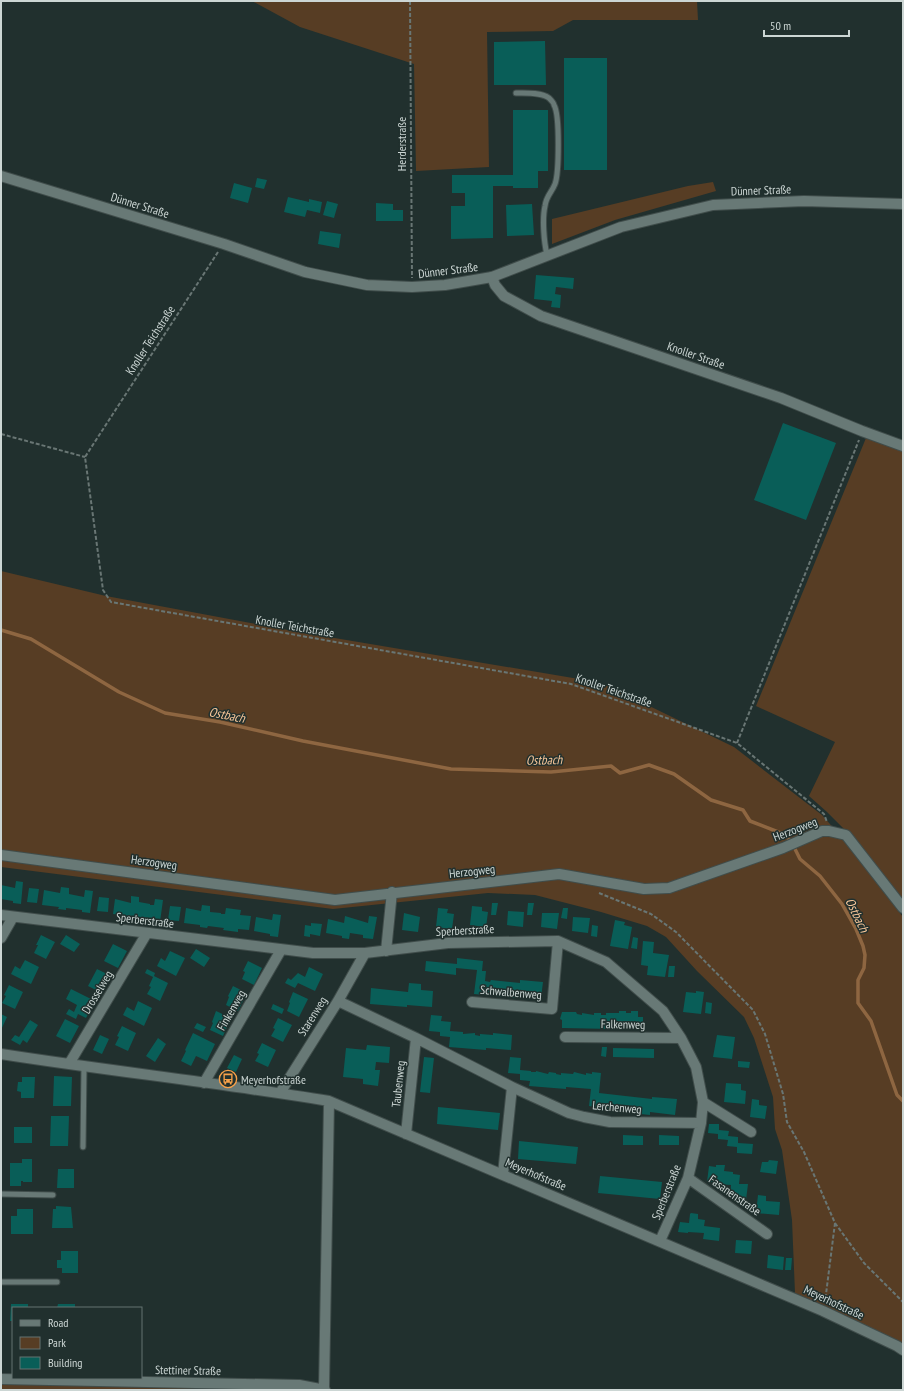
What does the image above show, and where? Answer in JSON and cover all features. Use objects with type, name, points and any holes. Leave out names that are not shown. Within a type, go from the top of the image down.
[{"type":"street","name":"Dünner Straße","points":[[1,176],[224,244],[305,272],[367,285],[412,287],[446,285],[492,277],[621,227],[713,205],[804,201],[903,204]]},
{"type":"street","name":"Knoller Straße","points":[[492,277],[495,286],[504,296],[542,316],[781,398],[903,446]]},
{"type":"street","name":"Herzogweg","points":[[1,855],[335,900],[392,892],[559,874],[644,889],[669,888],[783,848],[822,832],[829,831],[846,835],[903,908]]},
{"type":"street","points":[[386,951],[392,892]]},
{"type":"street","name":"Sperberstraße","points":[[1,915],[313,953],[365,953],[448,943],[558,941],[606,962],[663,1011],[681,1038],[696,1067],[703,1102],[701,1123],[688,1178],[660,1241]]},
{"type":"street","points":[[1,938],[13,917]]},
{"type":"street","name":"Drosselweg","points":[[69,1064],[147,933]]},
{"type":"street","name":"Schwalbenweg","points":[[472,1002],[552,1009],[558,941]]},
{"type":"street","name":"Finkenweg","points":[[204,1083],[281,950]]},
{"type":"street","name":"Starenweg","points":[[280,1093],[338,1001],[365,953]]},
{"type":"street","name":"Lerchenweg","points":[[338,1001],[416,1038],[512,1087],[569,1113],[610,1122],[701,1123]]},
{"type":"street","name":"Falkenweg","points":[[565,1036],[681,1038]]},
{"type":"street","name":"Taubenweg","points":[[406,1134],[416,1038]]},
{"type":"street","name":"Meyerhofstraße","points":[[1,1054],[329,1101],[823,1311],[903,1350]]},
{"type":"street","points":[[503,1174],[512,1087]]},
{"type":"street","points":[[325,1390],[329,1101]]},
{"type":"street","points":[[703,1102],[751,1132]]},
{"type":"street","name":"Fasanenstraße","points":[[688,1178],[767,1234]]},
{"type":"street","name":"Stettiner Straße","points":[[1,1379],[299,1385],[325,1390]]},
{"type":"lane","points":[[516,93],[536,94],[548,97],[555,105],[558,120],[557,173],[555,185],[548,195],[544,206],[544,244],[547,255]]},
{"type":"lane","points":[[83,1147],[84,1066]]},
{"type":"lane","points":[[1,1194],[53,1195]]},
{"type":"lane","points":[[1,1282],[57,1282]]},
{"type":"path","name":"Herderstraße","points":[[410,1],[410,196],[412,287]]},
{"type":"path","name":"Knoller Teichstraße","points":[[224,244],[85,457],[103,590],[111,602],[571,684],[737,743],[824,814],[829,831]]},
{"type":"path","points":[[737,743],[862,431]]},
{"type":"path","points":[[1,434],[85,457]]},
{"type":"path","points":[[594,891],[651,914],[676,932],[753,1010],[766,1034],[783,1094],[787,1122],[804,1152],[834,1223],[864,1263],[903,1302]]},
{"type":"path","points":[[823,1311],[834,1223]]},
{"type":"green space","points":[[252,1],[697,1],[698,20],[573,20],[553,31],[487,32],[489,167],[416,171],[414,64],[300,27]]},
{"type":"green space","points":[[713,182],[716,191],[615,220],[552,244],[552,219],[688,186]]},
{"type":"green space","points":[[866,438],[903,451],[903,900],[848,833],[809,796],[835,742],[756,706]]},
{"type":"green space","points":[[1,571],[106,596],[293,631],[573,678],[608,686],[734,747],[822,815],[844,840],[903,917],[903,1343],[795,1293],[792,1220],[782,1150],[775,1129],[773,1097],[754,1038],[744,1017],[697,971],[666,937],[647,926],[601,912],[535,895],[488,893],[333,909],[1,867]]},
{"type":"green space","points":[[1,1382],[289,1388],[297,1390],[1,1390]]},
{"type":"building","points":[[545,41],[546,85],[494,85],[494,42]]},
{"type":"building","points":[[564,58],[607,58],[607,170],[564,170]]},
{"type":"building","points":[[513,110],[548,110],[548,171],[538,171],[538,188],[493,186],[493,238],[451,239],[451,206],[465,206],[465,193],[452,193],[452,175],[513,175]]},
{"type":"building","points":[[257,178],[267,180],[264,189],[255,187]]},
{"type":"building","points":[[234,183],[252,188],[248,203],[230,198]]},
{"type":"building","points":[[288,197],[309,202],[309,199],[322,202],[320,213],[307,210],[305,217],[284,212]]},
{"type":"building","points":[[327,201],[338,204],[334,218],[323,215]]},
{"type":"building","points":[[376,203],[393,204],[393,210],[403,210],[403,221],[376,221]]},
{"type":"building","points":[[532,204],[534,235],[507,236],[506,205]]},
{"type":"building","points":[[320,231],[341,234],[339,248],[318,244]]},
{"type":"building","points":[[536,275],[574,278],[573,289],[556,287],[555,294],[561,295],[560,308],[551,307],[552,301],[534,299]]},
{"type":"building","points":[[783,423],[836,443],[806,520],[754,500]]},
{"type":"building","points":[[16,881],[23,882],[21,904],[1,899],[1,885],[15,888]]},
{"type":"building","points":[[61,887],[69,888],[69,894],[84,897],[85,890],[93,891],[90,913],[82,912],[82,910],[66,908],[66,910],[58,909],[59,907],[42,905],[44,890],[60,893]]},
{"type":"building","points":[[29,888],[39,889],[37,903],[27,902]]},
{"type":"building","points":[[131,896],[139,897],[139,902],[150,905],[154,905],[155,899],[163,900],[160,922],[152,921],[153,919],[137,917],[136,919],[129,918],[129,916],[113,914],[115,899],[131,903]]},
{"type":"building","points":[[99,897],[109,898],[108,912],[97,911]]},
{"type":"building","points":[[492,903],[498,903],[496,915],[491,915]]},
{"type":"building","points":[[528,903],[534,903],[532,915],[527,915]]},
{"type":"building","points":[[202,905],[210,906],[210,912],[221,914],[225,914],[226,908],[241,910],[240,915],[251,916],[249,930],[238,929],[238,932],[223,930],[224,928],[208,926],[207,928],[200,927],[200,925],[184,923],[186,908],[201,911]]},
{"type":"building","points":[[170,906],[181,907],[179,921],[168,920]]},
{"type":"building","points":[[472,906],[482,907],[482,911],[488,912],[486,927],[470,925]]},
{"type":"building","points":[[438,908],[448,909],[447,913],[454,914],[452,929],[436,927]]},
{"type":"building","points":[[563,908],[568,908],[567,919],[561,918]]},
{"type":"building","points":[[508,911],[524,912],[523,927],[507,925]]},
{"type":"building","points":[[404,913],[420,917],[418,932],[402,930]]},
{"type":"building","points":[[542,913],[559,913],[557,929],[541,927]]},
{"type":"building","points":[[273,914],[281,915],[278,937],[254,931],[256,917],[272,920]]},
{"type":"building","points":[[345,916],[368,923],[369,916],[377,917],[373,939],[363,938],[363,935],[350,933],[349,939],[326,933],[328,919],[344,923]]},
{"type":"building","points":[[573,917],[590,918],[588,933],[572,931]]},
{"type":"building","points":[[615,920],[625,922],[624,925],[632,927],[628,949],[610,946]]},
{"type":"building","points":[[311,923],[322,924],[320,936],[310,934],[310,937],[304,936],[305,925],[311,926]]},
{"type":"building","points":[[592,925],[598,926],[597,937],[591,936]]},
{"type":"building","points":[[41,935],[55,942],[46,959],[34,953]]},
{"type":"building","points":[[66,935],[80,944],[74,952],[60,944]]},
{"type":"building","points":[[633,937],[638,938],[637,949],[631,948]]},
{"type":"building","points":[[643,941],[654,942],[653,953],[669,955],[665,977],[647,975],[648,966],[641,965]]},
{"type":"building","points":[[113,944],[127,951],[118,968],[104,961]]},
{"type":"building","points":[[196,949],[210,958],[204,967],[190,958]]},
{"type":"building","points":[[170,951],[185,958],[176,976],[157,966],[161,958],[165,961]]},
{"type":"building","points":[[457,958],[483,961],[482,971],[486,971],[485,981],[490,982],[491,980],[520,983],[520,980],[543,982],[541,998],[518,996],[518,998],[474,994],[477,970],[456,968],[456,975],[425,971],[426,961],[457,964]]},
{"type":"building","points":[[25,960],[39,967],[31,984],[11,974],[15,966],[20,969]]},
{"type":"building","points":[[248,961],[262,968],[254,985],[242,979],[245,972],[243,971]]},
{"type":"building","points":[[669,966],[675,966],[674,977],[668,977]]},
{"type":"building","points":[[309,967],[323,974],[315,991],[298,983],[295,988],[285,983],[288,978],[291,980],[298,973],[305,977]]},
{"type":"building","points":[[97,969],[111,976],[102,993],[88,986]]},
{"type":"building","points":[[147,969],[155,973],[154,976],[168,983],[160,1001],[147,994],[151,987],[149,986],[153,977],[145,973]]},
{"type":"building","points":[[409,983],[421,984],[421,990],[433,991],[432,1007],[407,1005],[407,1007],[370,1004],[371,988],[408,992]]},
{"type":"building","points":[[9,985],[23,992],[15,1009],[2,1003]]},
{"type":"building","points":[[233,986],[247,993],[238,1011],[226,1005],[228,996]]},
{"type":"building","points":[[71,989],[95,1001],[86,1018],[78,1014],[76,1019],[66,1014],[69,1009],[74,1012],[77,1005],[66,999]]},
{"type":"building","points":[[696,991],[704,992],[701,1014],[683,1012],[686,992],[696,993]]},
{"type":"building","points":[[293,992],[308,999],[299,1017],[287,1011]]},
{"type":"building","points":[[138,1001],[152,1008],[144,1026],[123,1015],[127,1007],[134,1011]]},
{"type":"building","points":[[706,1002],[712,1003],[711,1014],[705,1013]]},
{"type":"building","points":[[273,1004],[284,1009],[282,1014],[271,1009]]},
{"type":"building","points":[[216,1011],[231,1018],[223,1036],[210,1030]]},
{"type":"building","points":[[619,1011],[631,1013],[631,1011],[638,1011],[638,1017],[643,1017],[643,1027],[613,1026],[613,1029],[562,1028],[562,1020],[560,1019],[562,1012],[576,1012],[577,1014],[582,1015],[582,1013],[594,1015],[594,1013],[601,1013],[601,1015],[606,1015],[606,1013],[619,1013]]},
{"type":"building","points":[[1,1014],[7,1017],[1,1030]]},
{"type":"building","points":[[431,1015],[442,1016],[441,1021],[451,1022],[450,1031],[463,1032],[463,1034],[475,1033],[475,1035],[480,1036],[480,1034],[493,1035],[493,1033],[512,1035],[511,1050],[486,1048],[486,1050],[449,1047],[450,1037],[440,1036],[440,1032],[429,1031]]},
{"type":"building","points":[[278,1018],[292,1025],[283,1042],[271,1036]]},
{"type":"building","points":[[65,1019],[79,1026],[70,1043],[56,1036]]},
{"type":"building","points":[[30,1020],[38,1025],[27,1043],[23,1040],[20,1045],[11,1040],[15,1035],[19,1037]]},
{"type":"building","points":[[197,1023],[206,1027],[203,1032],[194,1028]]},
{"type":"building","points":[[122,1026],[136,1033],[128,1051],[115,1045],[119,1037],[117,1036]]},
{"type":"building","points":[[193,1033],[215,1044],[207,1061],[196,1056],[191,1066],[181,1061]]},
{"type":"building","points":[[100,1035],[109,1039],[102,1054],[93,1050]]},
{"type":"building","points":[[717,1035],[735,1037],[732,1059],[713,1057]]},
{"type":"building","points":[[158,1038],[166,1044],[155,1062],[146,1056]]},
{"type":"building","points":[[262,1043],[276,1050],[268,1067],[255,1061]]},
{"type":"building","points":[[367,1045],[390,1047],[389,1063],[376,1062],[375,1070],[380,1070],[378,1086],[363,1084],[363,1079],[343,1077],[346,1048],[366,1050]]},
{"type":"building","points":[[602,1047],[607,1047],[606,1057],[601,1056]]},
{"type":"building","points":[[613,1048],[654,1049],[654,1058],[613,1057]]},
{"type":"building","points":[[234,1055],[242,1059],[236,1072],[227,1068]]},
{"type":"building","points":[[424,1057],[434,1058],[430,1093],[420,1092]]},
{"type":"building","points":[[510,1057],[521,1058],[520,1070],[531,1072],[536,1071],[548,1074],[549,1072],[561,1075],[561,1073],[573,1074],[574,1072],[586,1075],[586,1073],[592,1074],[592,1072],[601,1073],[599,1093],[652,1099],[652,1097],[677,1099],[675,1115],[650,1112],[650,1115],[613,1111],[613,1109],[589,1106],[591,1089],[566,1087],[566,1089],[529,1086],[530,1081],[520,1080],[520,1074],[508,1073]]},
{"type":"building","points":[[738,1061],[750,1062],[749,1068],[738,1067]]},
{"type":"building","points":[[54,1076],[72,1077],[71,1106],[53,1106]]},
{"type":"building","points":[[22,1077],[35,1077],[34,1098],[21,1098],[21,1092],[17,1091],[18,1082],[22,1082]]},
{"type":"building","points":[[726,1083],[741,1084],[741,1090],[746,1091],[745,1104],[724,1102]]},
{"type":"building","points":[[752,1099],[759,1100],[759,1105],[767,1106],[765,1119],[750,1117]]},
{"type":"building","points":[[438,1107],[500,1113],[498,1130],[437,1124]]},
{"type":"building","points":[[51,1116],[69,1116],[68,1146],[50,1146]]},
{"type":"building","points":[[709,1124],[719,1124],[719,1130],[729,1131],[728,1136],[738,1137],[738,1143],[753,1144],[752,1154],[737,1153],[737,1147],[727,1146],[728,1140],[718,1139],[718,1134],[708,1133]]},
{"type":"building","points":[[14,1127],[32,1127],[32,1143],[14,1143]]},
{"type":"building","points":[[623,1135],[643,1136],[643,1145],[623,1145]]},
{"type":"building","points":[[659,1135],[679,1136],[679,1145],[659,1145]]},
{"type":"building","points":[[519,1141],[578,1147],[576,1164],[518,1159]]},
{"type":"building","points":[[22,1159],[32,1159],[32,1182],[21,1181],[21,1186],[10,1186],[10,1163],[22,1163]]},
{"type":"building","points":[[769,1160],[778,1161],[776,1174],[760,1172],[762,1162],[768,1162]]},
{"type":"building","points":[[716,1165],[725,1165],[724,1171],[733,1172],[733,1174],[740,1175],[739,1184],[748,1184],[746,1200],[742,1201],[730,1198],[731,1185],[717,1184],[717,1186],[712,1185],[713,1182],[707,1182],[709,1166],[716,1167]]},
{"type":"building","points":[[58,1169],[74,1169],[74,1188],[57,1188]]},
{"type":"building","points":[[600,1176],[662,1182],[660,1199],[598,1193]]},
{"type":"building","points":[[758,1195],[766,1196],[766,1201],[780,1202],[779,1215],[756,1213]]},
{"type":"building","points":[[56,1206],[71,1207],[73,1228],[52,1228],[53,1209],[56,1209]]},
{"type":"building","points":[[17,1209],[33,1209],[33,1234],[11,1234],[11,1216],[17,1216]]},
{"type":"building","points":[[691,1213],[698,1214],[698,1219],[705,1220],[704,1226],[720,1228],[719,1241],[703,1239],[704,1233],[678,1232],[680,1222],[689,1223]]},
{"type":"building","points":[[736,1240],[752,1241],[751,1254],[735,1253]]},
{"type":"building","points":[[61,1251],[78,1251],[78,1273],[62,1273],[62,1268],[57,1268],[57,1260],[61,1260]]},
{"type":"building","points":[[768,1255],[784,1257],[783,1270],[767,1268]]},
{"type":"building","points":[[786,1258],[792,1258],[791,1270],[785,1270]]},
{"type":"building","points":[[11,1304],[28,1304],[28,1307],[12,1307],[12,1321],[10,1321]]},
{"type":"building","points":[[58,1304],[75,1304],[75,1307],[57,1307]]},
{"type":"waterway","name":"Ostbach","points":[[1,630],[31,639],[119,692],[165,713],[220,722],[303,741],[451,769],[551,772],[611,766],[620,773],[649,765],[674,774],[711,800],[743,810],[750,821],[786,835],[800,859],[820,876],[842,904],[856,929],[865,955],[864,968],[858,980],[858,1003],[871,1021],[897,1095],[903,1101]]},
{"type":"place","name":"Meyerhofstraße","points":[[228,1079]]}]
